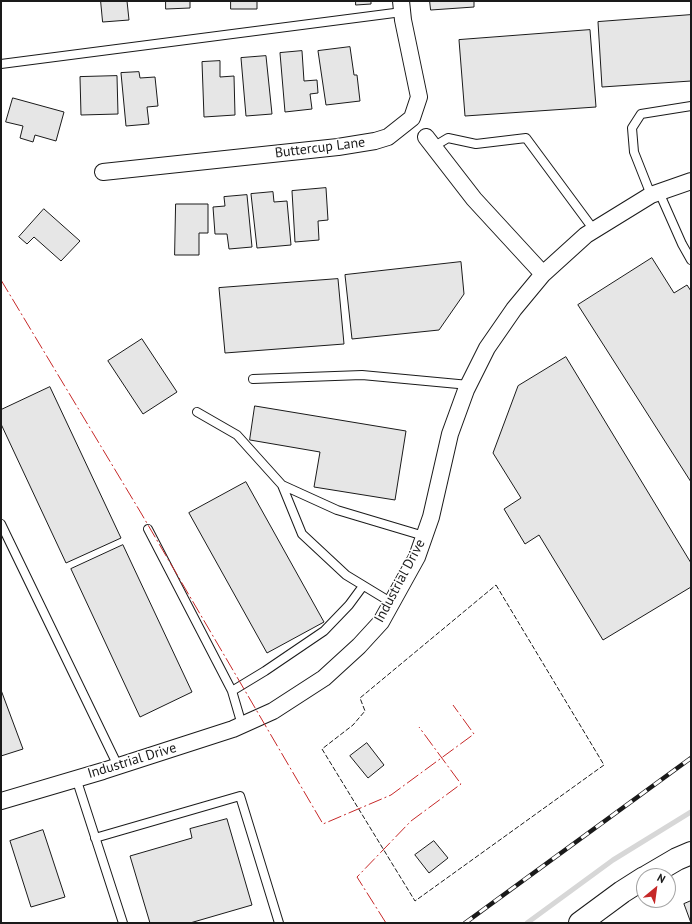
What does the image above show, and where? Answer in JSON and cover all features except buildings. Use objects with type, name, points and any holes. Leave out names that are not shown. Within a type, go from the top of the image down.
[{"type":"street","name":"Buttercup Lane","points":[[102,172],[338,147],[388,138],[412,118],[419,97],[402,7]]},
{"type":"street","points":[[430,142],[474,199],[543,274]]},
{"type":"street","name":"Industrial Drive","points":[[1,800],[118,766],[233,729],[273,711],[324,678],[359,646],[381,622],[417,557],[431,517],[450,434],[468,385],[492,342],[514,309],[543,274],[586,235],[655,194],[691,181]]},
{"type":"street","points":[[662,868],[691,853]]},
{"type":"street","points":[[580,923],[636,883]]},
{"type":"lane","points":[[1,64],[402,7]]},
{"type":"lane","points":[[691,106],[641,114],[632,128],[634,152],[691,260]]},
{"type":"lane","points":[[430,142],[448,138],[476,144],[526,138],[594,230]]},
{"type":"lane","points":[[253,379],[362,375],[468,385]]},
{"type":"lane","points":[[198,412],[237,435],[282,485],[302,534],[346,576],[392,602]]},
{"type":"lane","points":[[282,485],[337,510],[424,536]]},
{"type":"lane","points":[[1,524],[118,766]]},
{"type":"lane","points":[[148,529],[232,691],[242,725]]},
{"type":"lane","points":[[232,691],[265,671],[324,631],[349,605],[363,586]]},
{"type":"lane","points":[[76,778],[123,923]]},
{"type":"lane","points":[[96,838],[240,796],[278,923]]},
{"type":"waterway","points":[[527,923],[613,860],[691,812]]},
{"type":"railway","points":[[465,923],[691,758]]},
{"type":"fence","points":[[496,585],[604,765],[415,901],[322,749],[353,725],[365,711],[360,698],[496,585]]},
{"type":"power","points":[[1,280],[141,513],[323,824],[391,795],[474,734],[453,705]]},
{"type":"power","points":[[386,923],[357,877],[411,821],[461,784],[419,727]]}]
